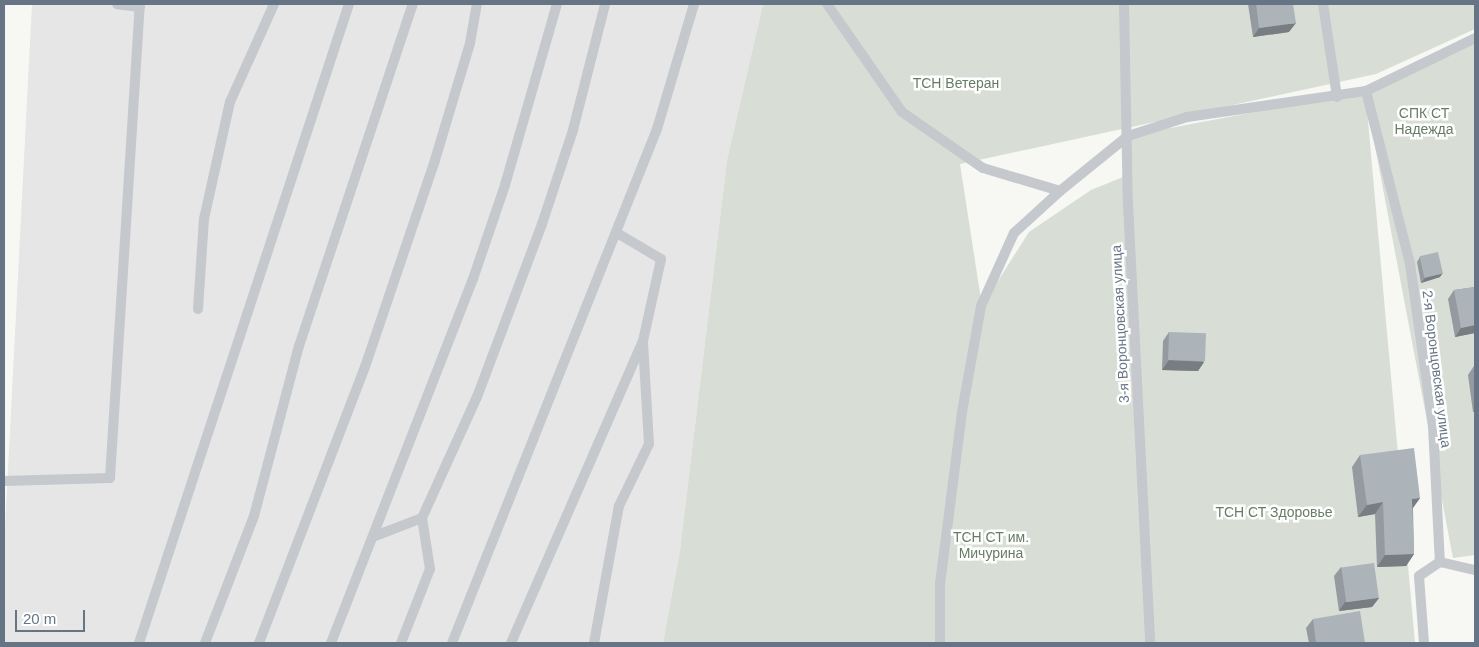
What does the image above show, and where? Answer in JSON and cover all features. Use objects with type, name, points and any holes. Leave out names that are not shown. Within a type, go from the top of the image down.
[{"type":"lane","points":[[4,481],[110,478],[140,7],[117,4]]},
{"type":"lane","points":[[198,309],[204,218],[230,102],[274,4]]},
{"type":"lane","points":[[139,643],[349,4]]},
{"type":"lane","points":[[205,643],[254,516],[300,346],[412,4]]},
{"type":"lane","points":[[259,643],[365,367],[435,160],[470,43],[477,4]]},
{"type":"lane","points":[[331,643],[375,536],[505,185],[557,4]]},
{"type":"lane","points":[[401,643],[430,569],[422,518],[478,396],[542,224],[574,130],[605,4]]},
{"type":"lane","points":[[452,643],[617,233],[660,120],[694,4]]},
{"type":"lane","points":[[827,4],[902,112],[983,168],[1060,190]]},
{"type":"lane","name":"3-я Воронцовская улица","points":[[1124,4],[1150,643]]},
{"type":"lane","points":[[1323,4],[1336,97]]},
{"type":"lane","points":[[940,643],[940,584],[962,412],[981,306],[1014,233],[1060,190],[1128,136],[1187,117],[1336,97],[1366,91],[1475,38]]},
{"type":"lane","name":"2-я Воронцовская улица","points":[[1366,91],[1410,264],[1433,426],[1440,562]]},
{"type":"lane","points":[[511,643],[643,341],[661,259],[617,233]]},
{"type":"lane","points":[[594,643],[620,506],[649,444],[643,341]]},
{"type":"lane","points":[[375,536],[422,518]]},
{"type":"lane","points":[[1424,643],[1420,576],[1440,562],[1475,570]]},
{"type":"lane","points":[[587,643],[595,632]]},
{"type":"shaded area","points":[[32,4],[763,4],[727,160],[680,550],[663,643],[4,643],[4,548]]},
{"type":"green space","points":[[763,4],[1475,4],[1475,29],[1376,74],[960,164],[982,306],[1029,232],[1091,190],[1128,175],[1128,136],[1366,91],[1475,37],[1475,555],[1453,558],[1366,99],[1415,643],[663,643],[680,550],[727,160]]},
{"type":"building","points":[[1256,4],[1293,4],[1296,23],[1259,28]]},
{"type":"building","points":[[1438,252],[1443,273],[1424,278],[1419,256]]},
{"type":"building","points":[[1475,287],[1475,325],[1461,328],[1454,290]]},
{"type":"building","points":[[1169,332],[1206,333],[1205,361],[1168,360]]},
{"type":"building","points":[[1414,448],[1420,498],[1412,499],[1414,554],[1385,555],[1383,502],[1367,505],[1360,455]]},
{"type":"building","points":[[1374,563],[1379,598],[1346,602],[1341,568]]},
{"type":"building","points":[[1360,611],[1365,643],[1316,643],[1313,619]]},
{"type":"park label","name":"ТСН Ветеран","points":[[956,83]]},
{"type":"park label","name":"СПК СТ Надежда","points":[[1424,122]]},
{"type":"park label","name":"ТСН СТ Здоровье","points":[[1274,512]]},
{"type":"park label","name":"ТСН СТ им. Мичурина","points":[[991,546]]}]
